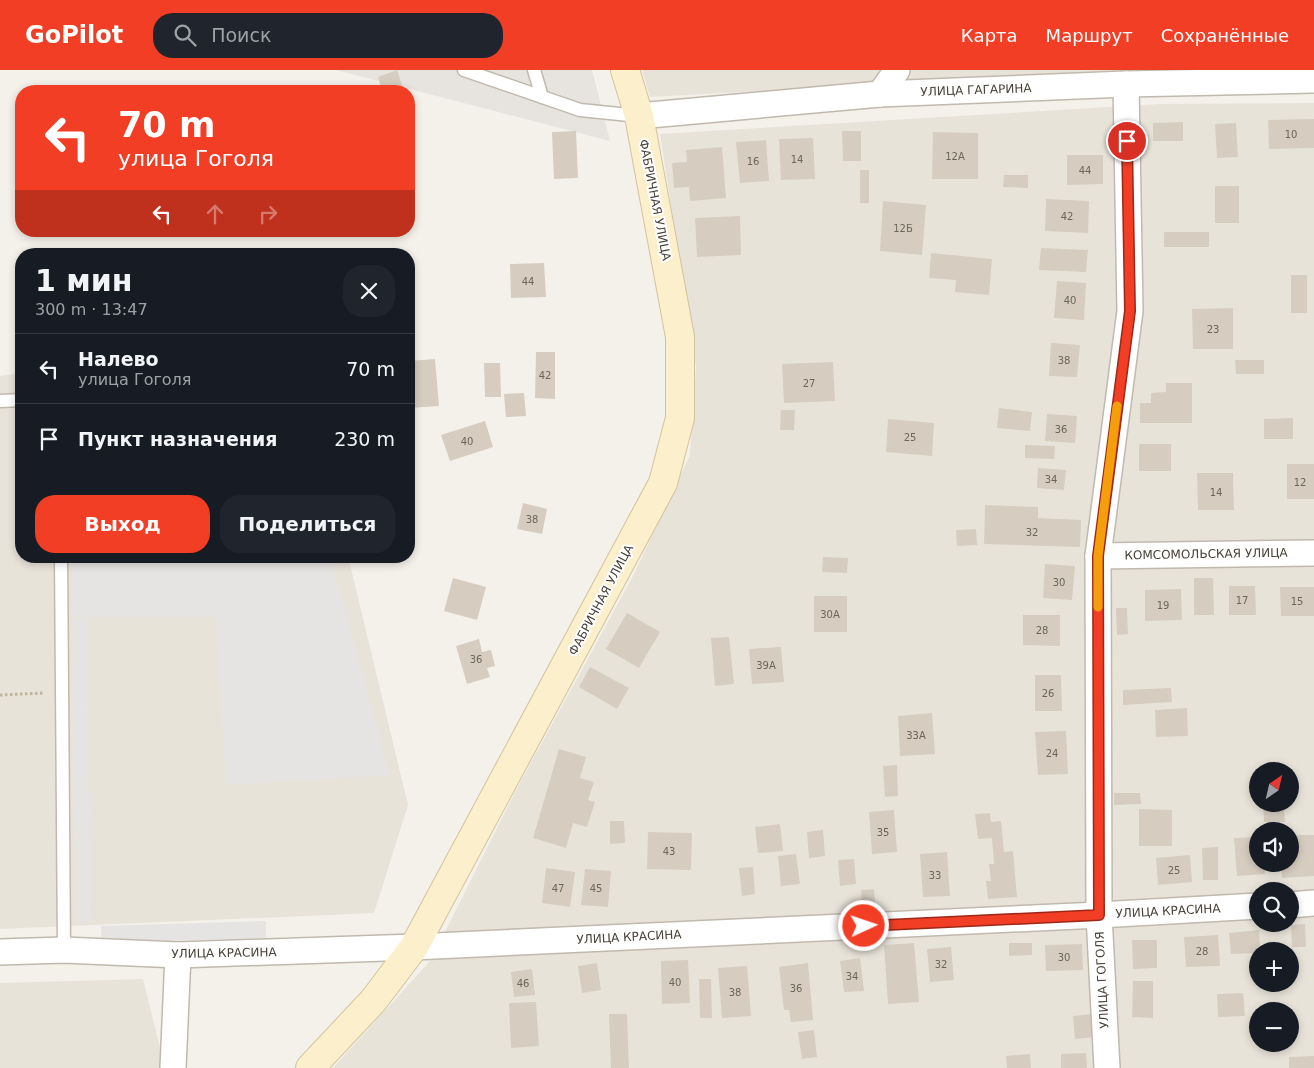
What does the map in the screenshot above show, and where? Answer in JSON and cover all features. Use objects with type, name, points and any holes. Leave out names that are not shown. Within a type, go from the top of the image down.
[{"type":"street","name":"ФАБРИЧНАЯ УЛИЦА","points":[[310,1068],[373,1001],[414,947],[663,483],[680,418],[680,337],[639,116],[624,70]]},
{"type":"street","points":[[880,94],[897,70]]},
{"type":"street","name":"УЛИЦА ГАГАРИНА","points":[[639,116],[880,94],[1126,84],[1314,80]]},
{"type":"street","name":"УЛИЦА ГОГОЛЯ","points":[[1107,1068],[1099,915],[1098,556],[1130,311],[1126,84]]},
{"type":"street","name":"КОМСОМОЛЬСКАЯ УЛИЦА","points":[[1098,556],[1314,553]]},
{"type":"street","points":[[1299,904],[1314,903]]},
{"type":"street","name":"УЛИЦА КРАСИНА","points":[[0,952],[64,950],[178,954],[414,947],[1249,907]]},
{"type":"street","points":[[173,1068],[178,954]]},
{"type":"lane","points":[[464,70],[580,110],[639,116]]},
{"type":"lane","points":[[534,70],[542,97]]},
{"type":"lane","points":[[0,401],[15,400]]},
{"type":"lane","points":[[61,563],[64,950]]},
{"type":"path","points":[[0,695],[62,693]]},
{"type":"shaded area","points":[[336,70],[592,70],[610,141],[415,90],[415,85],[394,85]]},
{"type":"shaded area","points":[[642,70],[1213,70],[1074,74],[650,97]]},
{"type":"shaded area","points":[[1314,103],[1314,1068],[333,1068],[431,960],[515,792],[633,576],[690,455],[696,367],[660,134],[1159,104]]},
{"type":"shaded area","points":[[15,374],[15,563],[350,563],[408,805],[374,913],[0,929],[0,376]]},
{"type":"shaded area","points":[[72,563],[332,563],[389,775],[226,785],[216,617],[72,617]]},
{"type":"shaded area","points":[[72,619],[87,619],[90,922],[75,922]]},
{"type":"shaded area","points":[[266,921],[266,938],[102,943],[101,926]]},
{"type":"shaded area","points":[[143,979],[165,1068],[0,1068],[0,983]]},
{"type":"building","points":[[397,70],[402,85],[380,85],[378,77]]},
{"type":"building","points":[[1314,119],[1314,148],[1269,149],[1268,120]]},
{"type":"building","points":[[1183,122],[1183,141],[1153,141],[1153,123]]},
{"type":"building","points":[[1236,123],[1238,157],[1217,158],[1215,124]]},
{"type":"building","points":[[576,131],[578,178],[554,179],[552,132]]},
{"type":"building","points":[[842,131],[861,131],[861,161],[843,161]]},
{"type":"building","points":[[933,132],[978,133],[978,179],[932,179]]},
{"type":"building","points":[[813,138],[815,179],[781,180],[779,139]]},
{"type":"building","points":[[766,140],[769,181],[740,183],[736,142]]},
{"type":"building","points":[[722,147],[726,198],[690,201],[689,187],[674,188],[672,163],[687,162],[686,150]]},
{"type":"building","points":[[1067,155],[1103,155],[1103,184],[1067,185]]},
{"type":"building","points":[[860,170],[869,170],[869,203],[860,203]]},
{"type":"building","points":[[1004,175],[1028,175],[1028,188],[1003,187]]},
{"type":"building","points":[[1215,186],[1239,186],[1239,223],[1215,223]]},
{"type":"building","points":[[1046,199],[1089,201],[1088,233],[1045,231]]},
{"type":"building","points":[[883,201],[926,205],[922,255],[880,251]]},
{"type":"building","points":[[740,216],[741,255],[697,257],[695,218]]},
{"type":"building","points":[[1164,232],[1209,232],[1209,247],[1164,247]]},
{"type":"building","points":[[1041,248],[1088,250],[1086,272],[1039,270]]},
{"type":"building","points":[[931,253],[992,259],[989,295],[955,292],[956,280],[929,278]]},
{"type":"building","points":[[544,263],[546,297],[511,298],[510,264]]},
{"type":"building","points":[[1291,275],[1307,275],[1307,313],[1291,313]]},
{"type":"building","points":[[1057,281],[1086,283],[1084,320],[1054,318]]},
{"type":"building","points":[[1233,308],[1233,349],[1193,349],[1192,309]]},
{"type":"building","points":[[1051,343],[1080,345],[1077,377],[1049,376]]},
{"type":"building","points":[[536,352],[555,352],[555,399],[535,398]]},
{"type":"building","points":[[435,359],[439,406],[415,408],[415,361]]},
{"type":"building","points":[[1235,360],[1264,360],[1264,374],[1236,374]]},
{"type":"building","points":[[833,362],[835,401],[784,403],[782,364]]},
{"type":"building","points":[[484,363],[500,363],[501,397],[485,397]]},
{"type":"building","points":[[1166,383],[1192,383],[1192,423],[1140,423],[1140,403],[1151,403],[1151,393],[1166,392]]},
{"type":"building","points":[[524,393],[526,416],[506,417],[504,394]]},
{"type":"building","points":[[999,408],[1032,412],[1030,431],[997,428]]},
{"type":"building","points":[[781,410],[795,410],[794,430],[780,430]]},
{"type":"building","points":[[1047,414],[1077,416],[1075,443],[1045,441]]},
{"type":"building","points":[[1293,418],[1293,439],[1264,439],[1264,419]]},
{"type":"building","points":[[888,419],[934,423],[932,456],[886,452]]},
{"type":"building","points":[[485,421],[493,447],[450,461],[441,435]]},
{"type":"building","points":[[1139,444],[1171,444],[1171,471],[1139,471]]},
{"type":"building","points":[[1025,445],[1055,446],[1054,459],[1025,458]]},
{"type":"building","points":[[1287,464],[1314,464],[1314,499],[1287,499]]},
{"type":"building","points":[[1038,468],[1066,470],[1064,490],[1037,488]]},
{"type":"building","points":[[1197,473],[1233,473],[1234,510],[1198,510]]},
{"type":"building","points":[[523,503],[547,509],[542,534],[517,529]]},
{"type":"building","points":[[985,505],[1038,507],[1038,518],[1081,520],[1080,547],[984,544]]},
{"type":"building","points":[[976,529],[977,545],[957,546],[956,530]]},
{"type":"building","points":[[823,557],[848,558],[847,573],[822,572]]},
{"type":"building","points":[[1045,564],[1075,566],[1072,600],[1043,598]]},
{"type":"building","points":[[453,578],[486,587],[477,620],[444,611]]},
{"type":"building","points":[[1194,578],[1213,578],[1214,615],[1194,615]]},
{"type":"building","points":[[1229,586],[1255,586],[1256,615],[1229,615]]},
{"type":"building","points":[[1280,587],[1314,587],[1314,616],[1281,616]]},
{"type":"building","points":[[1181,589],[1182,620],[1145,621],[1145,590]]},
{"type":"building","points":[[814,596],[847,596],[847,632],[814,632]]},
{"type":"building","points":[[1116,608],[1127,608],[1128,634],[1117,635]]},
{"type":"building","points":[[627,613],[660,632],[639,668],[606,649]]},
{"type":"building","points":[[1023,615],[1060,615],[1060,646],[1023,645]]},
{"type":"building","points":[[729,637],[734,684],[715,686],[711,638]]},
{"type":"building","points":[[479,639],[482,652],[491,650],[495,666],[487,668],[490,677],[467,684],[456,646]]},
{"type":"building","points":[[781,647],[784,682],[752,684],[749,649]]},
{"type":"building","points":[[590,667],[629,688],[617,709],[579,687]]},
{"type":"building","points":[[1035,675],[1061,675],[1062,711],[1035,711]]},
{"type":"building","points":[[1171,688],[1172,702],[1123,705],[1123,690]]},
{"type":"building","points":[[1187,708],[1188,736],[1156,737],[1155,710]]},
{"type":"building","points":[[932,713],[935,754],[900,756],[898,716]]},
{"type":"building","points":[[1066,731],[1068,774],[1038,775],[1035,732]]},
{"type":"building","points":[[559,749],[586,757],[580,778],[594,782],[588,800],[595,802],[587,827],[573,823],[566,848],[533,838]]},
{"type":"building","points":[[897,765],[898,796],[885,797],[883,766]]},
{"type":"building","points":[[1114,793],[1140,793],[1141,804],[1114,805]]},
{"type":"building","points":[[1139,809],[1172,810],[1172,846],[1139,846]]},
{"type":"building","points":[[894,810],[897,852],[872,854],[869,812]]},
{"type":"building","points":[[1263,812],[1284,812],[1285,822],[1264,822]]},
{"type":"building","points":[[990,813],[991,822],[1001,821],[1004,852],[1013,851],[1017,897],[988,899],[986,881],[991,881],[989,864],[994,864],[992,838],[978,839],[975,814]]},
{"type":"building","points":[[610,821],[624,821],[625,843],[610,844]]},
{"type":"building","points":[[780,824],[783,851],[758,853],[755,827]]},
{"type":"building","points":[[823,830],[825,856],[809,858],[807,832]]},
{"type":"building","points":[[648,832],[692,833],[691,870],[647,869]]},
{"type":"building","points":[[1299,835],[1314,835],[1314,876],[1282,878],[1282,872],[1299,872]]},
{"type":"building","points":[[1249,837],[1249,872],[1265,872],[1265,874],[1237,876],[1234,838]]},
{"type":"building","points":[[1218,847],[1218,880],[1203,880],[1202,848]]},
{"type":"building","points":[[947,852],[950,896],[923,897],[920,854]]},
{"type":"building","points":[[796,854],[800,884],[781,886],[778,856]]},
{"type":"building","points":[[1190,855],[1192,882],[1158,885],[1156,858]]},
{"type":"building","points":[[854,859],[856,884],[840,886],[838,860]]},
{"type":"building","points":[[753,867],[755,894],[742,896],[739,868]]},
{"type":"building","points":[[546,868],[575,872],[570,907],[542,903]]},
{"type":"building","points":[[585,869],[611,871],[608,907],[581,905]]},
{"type":"building","points":[[874,889],[875,902],[862,903],[861,890]]},
{"type":"building","points":[[1299,924],[1305,924],[1306,947],[1299,947],[1299,942],[1292,942],[1291,932],[1299,932]]},
{"type":"building","points":[[1259,932],[1260,942],[1249,942],[1249,953],[1231,954],[1229,933]]},
{"type":"building","points":[[1218,935],[1220,966],[1186,967],[1184,937]]},
{"type":"building","points":[[1132,940],[1157,940],[1157,968],[1133,969]]},
{"type":"building","points":[[914,943],[919,1002],[888,1004],[884,945]]},
{"type":"building","points":[[1009,943],[1032,943],[1032,955],[1009,956]]},
{"type":"building","points":[[1082,944],[1083,970],[1046,971],[1045,945]]},
{"type":"building","points":[[951,947],[954,980],[930,982],[927,949]]},
{"type":"building","points":[[860,958],[864,991],[844,992],[840,961]]},
{"type":"building","points":[[688,960],[690,1003],[662,1004],[661,961]]},
{"type":"building","points":[[597,963],[601,990],[582,993],[578,966]]},
{"type":"building","points":[[808,963],[813,1020],[791,1022],[789,1010],[784,1010],[779,967]]},
{"type":"building","points":[[747,966],[751,1016],[722,1018],[718,968]]},
{"type":"building","points":[[532,969],[535,995],[514,997],[511,972]]},
{"type":"building","points":[[699,979],[711,979],[712,1018],[700,1018]]},
{"type":"building","points":[[1133,981],[1153,981],[1153,1018],[1132,1017]]},
{"type":"building","points":[[1243,993],[1245,1016],[1218,1017],[1217,994]]},
{"type":"building","points":[[536,1002],[539,1046],[511,1048],[509,1003]]},
{"type":"building","points":[[609,1014],[627,1014],[629,1068],[611,1068]]},
{"type":"building","points":[[1093,1014],[1096,1037],[1075,1039],[1073,1016]]},
{"type":"building","points":[[814,1030],[817,1057],[802,1059],[798,1032]]},
{"type":"building","points":[[1086,1053],[1087,1068],[1061,1068],[1061,1054]]},
{"type":"building","points":[[1030,1054],[1031,1068],[1007,1068],[1006,1056]]},
{"type":"building","points":[[1314,1056],[1314,1068],[1289,1068],[1289,1057]]},
{"type":"slow traffic","points":[[1098,607],[1098,556],[1117,406]]},
{"type":"route","points":[[864,926],[1099,915],[1098,556],[1130,311],[1127,141]]}]
